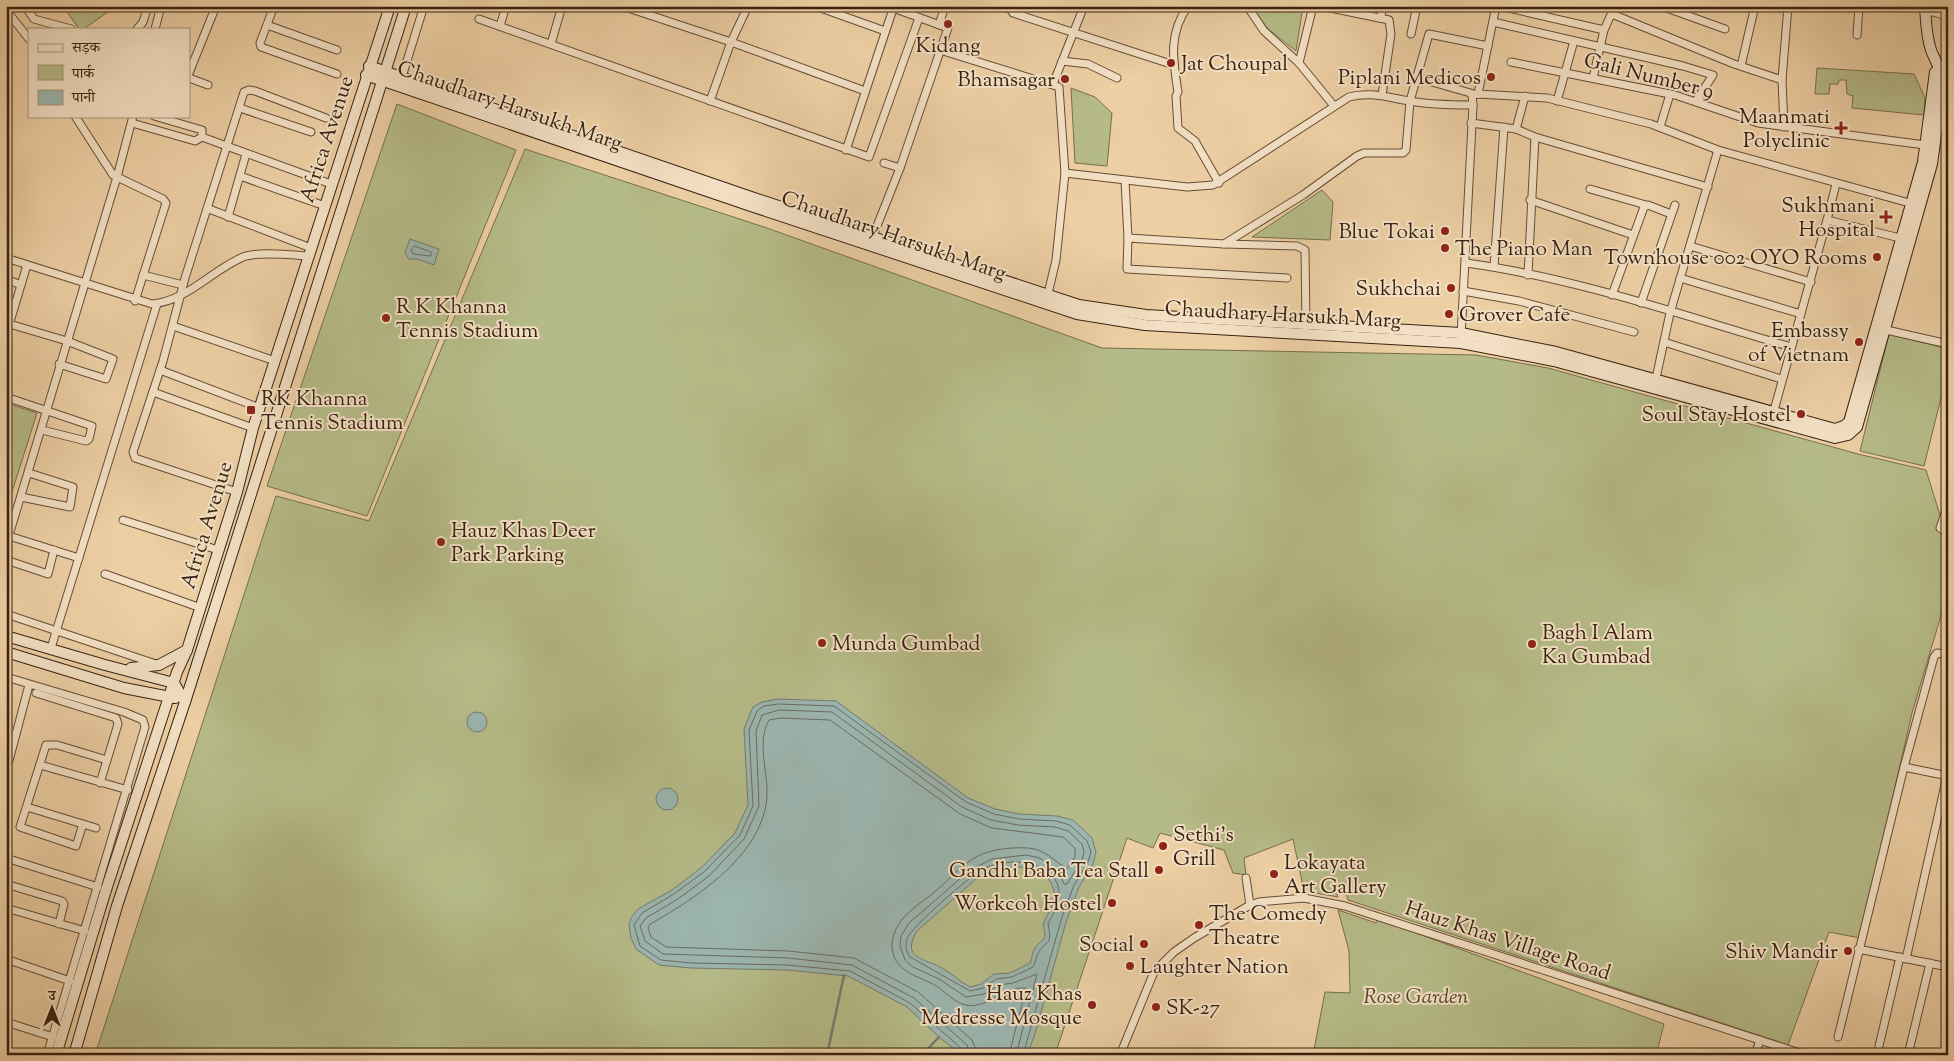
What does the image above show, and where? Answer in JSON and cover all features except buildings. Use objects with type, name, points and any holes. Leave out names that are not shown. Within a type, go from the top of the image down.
[{"type":"street","points":[[24,6],[34,19],[66,28]]},
{"type":"street","points":[[138,28],[143,22],[148,6]]},
{"type":"street","points":[[155,28],[161,6]]},
{"type":"street","points":[[190,71],[216,6]]},
{"type":"street","points":[[274,6],[260,43],[262,48],[337,74]]},
{"type":"street","name":"Africa Avenue","points":[[56,1055],[105,893],[174,683],[201,608],[237,492],[253,428],[390,6]]},
{"type":"street","name":"Africa Avenue","points":[[74,1055],[117,906],[185,702],[380,81],[406,6]]},
{"type":"street","points":[[400,82],[424,6]]},
{"type":"street","points":[[500,26],[506,6]]},
{"type":"street","points":[[551,44],[562,6]]},
{"type":"street","points":[[622,6],[731,42],[866,91]]},
{"type":"street","points":[[710,101],[731,42],[748,6]]},
{"type":"street","points":[[815,6],[885,31]]},
{"type":"street","points":[[939,25],[945,6]]},
{"type":"street","points":[[1002,6],[1015,8],[1013,13],[1174,65]]},
{"type":"street","points":[[1053,84],[1075,33],[1084,6]]},
{"type":"street","points":[[1188,6],[1178,19],[1172,55],[1178,92],[1176,96],[1178,128],[1195,141],[1219,183]]},
{"type":"street","points":[[1247,6],[1264,31],[1299,64],[1334,106]]},
{"type":"street","points":[[1299,64],[1313,6]]},
{"type":"street","points":[[1321,6],[1389,20],[1391,34],[1382,95]]},
{"type":"street","points":[[1381,18],[1382,6]]},
{"type":"street","points":[[1411,34],[1417,6]]},
{"type":"street","points":[[1461,338],[1466,263],[1471,122],[1473,105],[1496,6]]},
{"type":"street","points":[[1500,6],[1604,30]]},
{"type":"street","points":[[1593,78],[1604,30],[1615,6]]},
{"type":"street","points":[[1661,6],[1725,28]]},
{"type":"street","points":[[1741,66],[1756,6]]},
{"type":"street","points":[[1784,127],[1782,80],[1788,6]]},
{"type":"street","points":[[1857,35],[1859,6]]},
{"type":"street","points":[[846,150],[894,7],[948,28],[900,168],[871,242]]},
{"type":"street","points":[[1941,70],[1925,53],[1920,31],[1923,8],[1948,16]]},
{"type":"street","points":[[6,10],[28,38]]},
{"type":"street","points":[[1612,14],[1741,66],[1782,80]]},
{"type":"street","points":[[479,18],[869,157],[919,18]]},
{"type":"street","points":[[1493,22],[1713,75],[1696,101]]},
{"type":"street","points":[[267,25],[337,50]]},
{"type":"street","points":[[348,132],[348,115],[372,37],[378,28],[383,26]]},
{"type":"street","points":[[1224,244],[1303,195],[1357,156],[1364,153],[1405,152],[1410,101],[1429,34],[1488,46]]},
{"type":"street","points":[[1557,101],[1567,72],[1574,41]]},
{"type":"street","points":[[940,50],[1053,84],[1061,90],[1065,173],[1056,260],[1047,301]]},
{"type":"street","points":[[1062,61],[1088,64],[1117,78]]},
{"type":"street","name":"Gali Number 9","points":[[1511,62],[1670,94],[1696,101],[1741,119],[1784,127],[1925,145]]},
{"type":"street","name":"Chaudhary Harsukh Marg","points":[[368,70],[384,70],[400,82]]},
{"type":"street","name":"Chaudhary Harsukh Marg","points":[[368,70],[380,81],[400,82],[563,133],[871,242],[1047,301],[1118,312],[1306,329],[1461,338],[1556,352],[1654,385],[1772,417],[1835,438],[1857,426],[1900,238],[1913,204],[1923,162],[1941,70]]},
{"type":"street","name":"Chaudhary Harsukh Marg","points":[[1879,328],[1932,164],[1943,83],[1941,70]]},
{"type":"street","points":[[190,78],[208,85]]},
{"type":"street","points":[[1418,78],[1476,94],[1525,96],[1557,101],[1660,127],[1718,150],[1913,204]]},
{"type":"street","points":[[237,492],[135,458],[133,452],[160,370],[183,285],[209,209],[244,92],[252,90],[326,118]]},
{"type":"street","points":[[1065,173],[1186,187],[1207,186],[1219,183],[1334,106],[1359,94],[1382,95],[1438,105],[1473,105]]},
{"type":"street","points":[[1660,127],[1670,94]]},
{"type":"street","points":[[1516,129],[1525,96]]},
{"type":"street","points":[[240,108],[311,132]]},
{"type":"street","points":[[76,118],[107,167],[117,177],[162,199],[166,203],[135,301]]},
{"type":"street","points":[[161,118],[202,130],[202,138]]},
{"type":"street","points":[[6,545],[42,430],[59,364],[117,177],[132,120],[195,141],[202,138],[331,184]]},
{"type":"street","points":[[1471,122],[1516,129],[1535,137],[1689,179],[1708,187]]},
{"type":"street","points":[[1494,267],[1504,127]]},
{"type":"street","points":[[1528,274],[1530,200],[1535,137]]},
{"type":"street","points":[[1654,385],[1670,312],[1718,150]]},
{"type":"street","points":[[228,217],[246,154]]},
{"type":"street","points":[[884,163],[900,168]]},
{"type":"street","points":[[240,176],[325,206]]},
{"type":"street","points":[[1125,181],[1128,238],[1127,270],[1287,278]]},
{"type":"street","points":[[1772,417],[1781,379],[1811,282],[1836,184]]},
{"type":"street","points":[[1590,189],[1671,214]]},
{"type":"street","points":[[1530,200],[1633,235]]},
{"type":"street","points":[[1612,295],[1633,235],[1646,205]]},
{"type":"street","points":[[1641,303],[1675,206]]},
{"type":"street","points":[[209,209],[310,252]]},
{"type":"street","points":[[1826,220],[1900,238]]},
{"type":"street","points":[[1128,238],[1297,246],[1305,250],[1306,329]]},
{"type":"street","points":[[1690,246],[1811,282]]},
{"type":"street","points":[[6,258],[135,301],[157,304],[182,294],[245,256],[310,252]]},
{"type":"street","points":[[1466,263],[1528,274],[1612,295],[1791,347]]},
{"type":"street","points":[[6,334],[27,265]]},
{"type":"street","points":[[143,275],[183,285]]},
{"type":"street","points":[[1680,278],[1802,314]]},
{"type":"street","points":[[6,279],[21,284]]},
{"type":"street","points":[[1463,291],[1519,301],[1634,332]]},
{"type":"street","points":[[51,648],[157,304]]},
{"type":"street","points":[[8,323],[67,341],[113,358],[108,377],[105,379],[59,364]]},
{"type":"street","points":[[173,326],[275,361]]},
{"type":"street","points":[[1879,328],[1948,344]]},
{"type":"street","points":[[1664,342],[1781,379]]},
{"type":"street","points":[[160,370],[260,408]]},
{"type":"street","points":[[153,392],[253,428]]},
{"type":"street","points":[[6,398],[91,424],[89,439],[83,441],[42,430]]},
{"type":"street","points":[[21,497],[70,507],[73,487],[29,473]]},
{"type":"street","points":[[1948,505],[1940,528],[1948,533]]},
{"type":"street","points":[[123,520],[218,550]]},
{"type":"street","points":[[9,536],[78,558]]},
{"type":"street","points":[[6,560],[48,574],[54,550]]},
{"type":"street","points":[[105,574],[201,608]]},
{"type":"street","points":[[6,614],[159,665]]},
{"type":"street","points":[[6,636],[174,683],[185,702]]},
{"type":"street","points":[[105,665],[141,668],[159,665],[187,650]]},
{"type":"street","points":[[6,652],[124,688],[170,696],[185,702]]},
{"type":"street","points":[[1838,1037],[1858,949],[1934,657],[1937,653],[1948,655]]},
{"type":"street","points":[[6,677],[124,712],[142,720],[144,733],[47,1055]]},
{"type":"street","points":[[6,772],[29,685]]},
{"type":"street","points":[[36,693],[116,718],[118,724],[100,783]]},
{"type":"street","points":[[83,824],[76,846],[20,827],[46,745],[51,744],[107,760]]},
{"type":"street","points":[[40,765],[128,790]]},
{"type":"street","points":[[1879,1046],[1903,958],[1947,776],[1904,767]]},
{"type":"street","points":[[27,807],[96,828]]},
{"type":"street","points":[[6,858],[98,887]]},
{"type":"street","points":[[1246,878],[1250,905]]},
{"type":"street","points":[[6,884],[62,901],[64,904],[59,924]]},
{"type":"street","name":"Hauz Khas Village Road","points":[[1120,1055],[1154,972],[1174,952],[1250,905],[1259,902],[1304,898],[1345,906],[1806,1055]]},
{"type":"street","points":[[6,908],[85,931]]},
{"type":"street","points":[[1858,949],[1948,967]]},
{"type":"street","points":[[6,959],[70,981]]},
{"type":"street","points":[[1908,1055],[1930,963]]},
{"type":"street","points":[[6,1022],[53,1037]]},
{"type":"street","points":[[1755,1055],[1760,1040]]},
{"type":"green space","points":[[63,6],[116,6],[85,28],[78,28]]},
{"type":"green space","points":[[1251,6],[1303,6],[1296,51],[1268,29]]},
{"type":"green space","points":[[1817,68],[1914,74],[1925,98],[1924,115],[1852,108],[1853,96],[1847,94],[1846,80],[1839,80],[1838,84],[1830,84],[1829,94],[1815,94]]},
{"type":"green space","points":[[1071,88],[1095,97],[1112,113],[1107,166],[1075,163]]},
{"type":"green space","name":"R K Khanna Tennis Stadium","points":[[397,104],[516,150],[367,516],[267,486]]},
{"type":"green space","points":[[525,149],[767,228],[1102,348],[1476,355],[1548,368],[1858,454],[1926,470],[1948,541],[1948,592],[1912,713],[1860,938],[1829,932],[1788,1045],[1348,900],[1343,884],[1334,885],[1338,897],[1304,891],[1293,839],[1244,858],[1246,875],[1233,873],[1224,850],[1160,833],[1153,848],[1127,838],[1055,1055],[95,1055],[276,496],[369,521]]},
{"type":"green space","points":[[1322,190],[1333,202],[1330,240],[1252,237]]},
{"type":"green space","points":[[1889,334],[1948,349],[1948,370],[1924,466],[1860,451]]},
{"type":"green space","points":[[6,403],[37,413],[6,511]]},
{"type":"green space","name":"Rose Garden","points":[[1338,910],[1376,923],[1378,919],[1664,1024],[1656,1055],[1313,1055],[1325,992],[1350,993],[1349,951]]},
{"type":"water","points":[[410,239],[439,249],[434,265],[417,259],[409,259],[405,253]]},
{"type":"water","points":[[778,699],[836,701],[968,798],[995,809],[1019,814],[1057,816],[1073,820],[1092,838],[1096,852],[1093,864],[1079,887],[1066,922],[1035,1034],[1027,1055],[962,1055],[939,1037],[907,1007],[848,976],[787,970],[691,968],[659,965],[636,949],[631,938],[629,925],[631,918],[638,909],[672,890],[702,867],[735,833],[748,805],[744,729],[753,707],[762,702]],"holes":[[[1022,867],[1045,876],[1050,882],[1054,897],[1043,925],[1045,936],[1034,950],[1030,963],[1010,973],[994,974],[981,984],[970,987],[944,969],[923,960],[913,952],[911,947],[912,940],[917,931],[976,879],[995,869]]]},
{"type":"water","points":[[477,712],[484,715],[487,722],[484,729],[477,732],[470,729],[467,722],[470,715]]},
{"type":"water","points":[[663,788],[671,788],[678,795],[678,803],[671,810],[663,810],[656,803],[656,795]]},
{"type":"waterway","points":[[827,1055],[844,975]]},
{"type":"waterway","points":[[922,1055],[939,1037]]},
{"type":"place","name":"Kidang","points":[[948,24]]},
{"type":"place","name":"Jat Choupal","points":[[1171,63]]},
{"type":"place","name":"Piplani Medicos","points":[[1491,77]]},
{"type":"place","name":"Bhamsagar","points":[[1065,79]]},
{"type":"place","name":"Maanmati Polyclinic","points":[[1841,128]]},
{"type":"place","name":"Sukhmani Hospital","points":[[1886,217]]},
{"type":"place","name":"Blue Tokai","points":[[1445,231]]},
{"type":"place","name":"The Piano Man","points":[[1445,248]]},
{"type":"place","name":"Townhouse 002 OYO Rooms","points":[[1877,257]]},
{"type":"place","name":"Sukhchai","points":[[1451,288]]},
{"type":"place","name":"Grover Cafe","points":[[1449,314]]},
{"type":"place","name":"R K Khanna Tennis Stadium","points":[[386,318]]},
{"type":"place","name":"Embassy of Vietnam","points":[[1859,342]]},
{"type":"place","name":"RK Khanna Tennis Stadium","points":[[251,410]]},
{"type":"place","name":"Soul Stay Hostel","points":[[1801,414]]},
{"type":"place","name":"Hauz Khas Deer Park Parking","points":[[441,542]]},
{"type":"place","name":"Munda Gumbad","points":[[822,643]]},
{"type":"place","name":"Bagh I Alam Ka Gumbad","points":[[1532,644]]},
{"type":"place","name":"Sethi's Grill","points":[[1163,846]]},
{"type":"place","name":"Gandhi Baba Tea Stall","points":[[1159,870]]},
{"type":"place","name":"Lokayata Art Gallery","points":[[1274,874]]},
{"type":"place","name":"Workcoh Hostel","points":[[1112,903]]},
{"type":"place","name":"The Comedy Theatre","points":[[1199,925]]},
{"type":"place","name":"Social","points":[[1144,944]]},
{"type":"place","name":"Shiv Mandir","points":[[1848,951]]},
{"type":"place","name":"Laughter Nation","points":[[1130,966]]},
{"type":"place","name":"Hauz Khas Medresse Mosque","points":[[1092,1005]]},
{"type":"place","name":"SK-27","points":[[1156,1007]]}]
